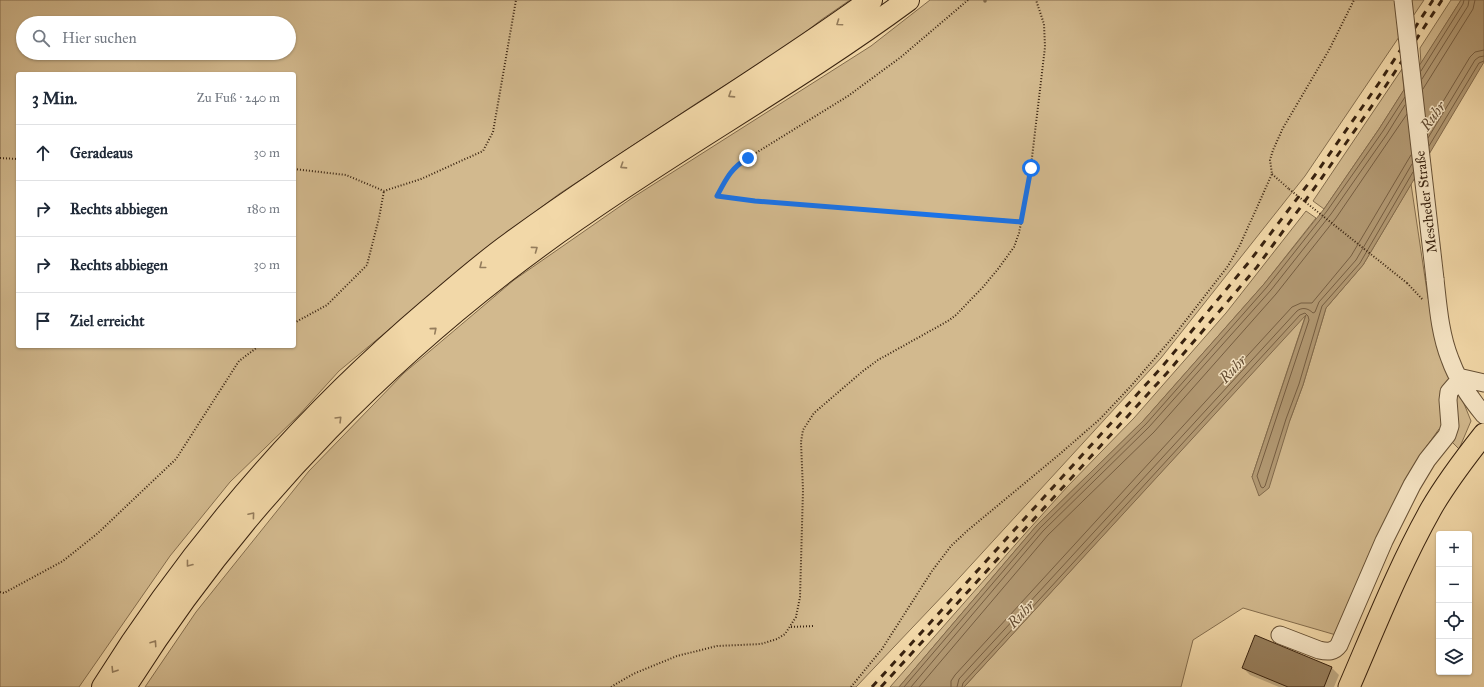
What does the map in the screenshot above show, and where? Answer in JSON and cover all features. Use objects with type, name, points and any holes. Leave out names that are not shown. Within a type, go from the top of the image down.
[{"type":"highway","points":[[124,687],[166,625],[257,480],[308,423],[399,335],[510,243],[566,204],[796,53],[871,0]]},
{"type":"highway","points":[[103,687],[147,620],[220,539],[272,490],[320,438],[406,354],[470,298],[521,259],[628,183],[867,30],[908,0]]},
{"type":"main road","points":[[1349,687],[1410,549],[1432,508],[1446,486],[1484,434]]},
{"type":"street","name":"Mescheder Straße","points":[[1403,0],[1435,279],[1444,339],[1449,359],[1460,379],[1484,415]]},
{"type":"street","points":[[1280,635],[1319,650],[1330,652],[1337,648],[1342,640],[1384,541],[1412,485],[1427,460],[1447,435],[1450,426],[1448,400],[1450,392],[1460,379],[1484,383]]},
{"type":"path","points":[[296,169],[346,175],[384,191],[421,179],[483,151],[493,132],[516,0]]},
{"type":"path","points":[[968,0],[900,57],[848,96],[738,164],[728,175],[717,196],[755,201],[1021,222]]},
{"type":"path","points":[[611,687],[633,674],[677,656],[717,646],[761,644],[777,639],[785,634],[791,627],[796,618],[800,597],[803,490],[801,442],[803,430],[807,422],[814,413],[878,360],[956,315],[983,287],[1010,252],[1016,241],[1030,175],[1045,47],[1044,24],[1036,0]]},
{"type":"path","points":[[851,687],[882,649],[932,571],[951,546],[1100,419],[1131,386],[1173,336],[1228,266],[1240,246],[1272,174],[1270,160],[1283,128],[1329,50],[1354,0]]},
{"type":"path","points":[[0,158],[16,158]]},
{"type":"path","points":[[1272,174],[1407,283]]},
{"type":"path","points":[[296,322],[327,304],[367,265],[384,191]]},
{"type":"path","points":[[0,592],[4,593],[63,561],[98,533],[176,460],[239,361],[256,348]]},
{"type":"path","points":[[791,627],[814,626]]},
{"type":"shaded area","points":[[0,0],[850,0],[785,48],[700,101],[559,194],[497,240],[339,371],[299,415],[230,482],[170,556],[79,687],[0,687]]},
{"type":"shaded area","points":[[930,0],[1424,0],[1305,176],[1161,358],[949,589],[856,687],[145,687],[196,612],[309,471],[404,373],[514,280],[632,198],[871,46]]},
{"type":"shaded area","points":[[1451,0],[1461,0],[1421,64],[1420,48]]},
{"type":"shaded area","points":[[1402,69],[1404,90],[1324,209],[1313,201]]},
{"type":"shaded area","points":[[1411,184],[1428,298],[1448,364],[1471,421],[1459,449],[1439,429],[1419,457],[1336,635],[1243,608],[1193,640],[1181,687],[964,687],[1306,314],[1252,477],[1290,420],[1303,385],[1326,308],[1363,265]]},
{"type":"shaded area","points":[[1306,211],[1316,218],[1264,284],[1143,421],[1037,525],[899,687],[890,687],[1067,487],[1134,418],[1226,313]]},
{"type":"water","name":"Ruhr","points":[[1461,0],[1484,0],[1484,62],[1363,265],[1326,308],[1303,385],[1290,420],[1269,488],[1259,496],[1252,477],[1306,315],[964,687],[899,687],[1037,525],[1143,421],[1264,284],[1324,209],[1379,129]]},
{"type":"building","points":[[1255,635],[1332,667],[1324,687],[1288,687],[1242,668]]},
{"type":"railway","points":[[872,687],[1161,368],[1249,262],[1315,175],[1379,83],[1433,0]]},
{"type":"railway","points":[[881,687],[1167,373],[1257,267],[1385,87],[1442,0]]},
{"type":"route","points":[[748,158],[738,164],[728,175],[717,196],[755,201],[1021,222],[1031,168]]}]
